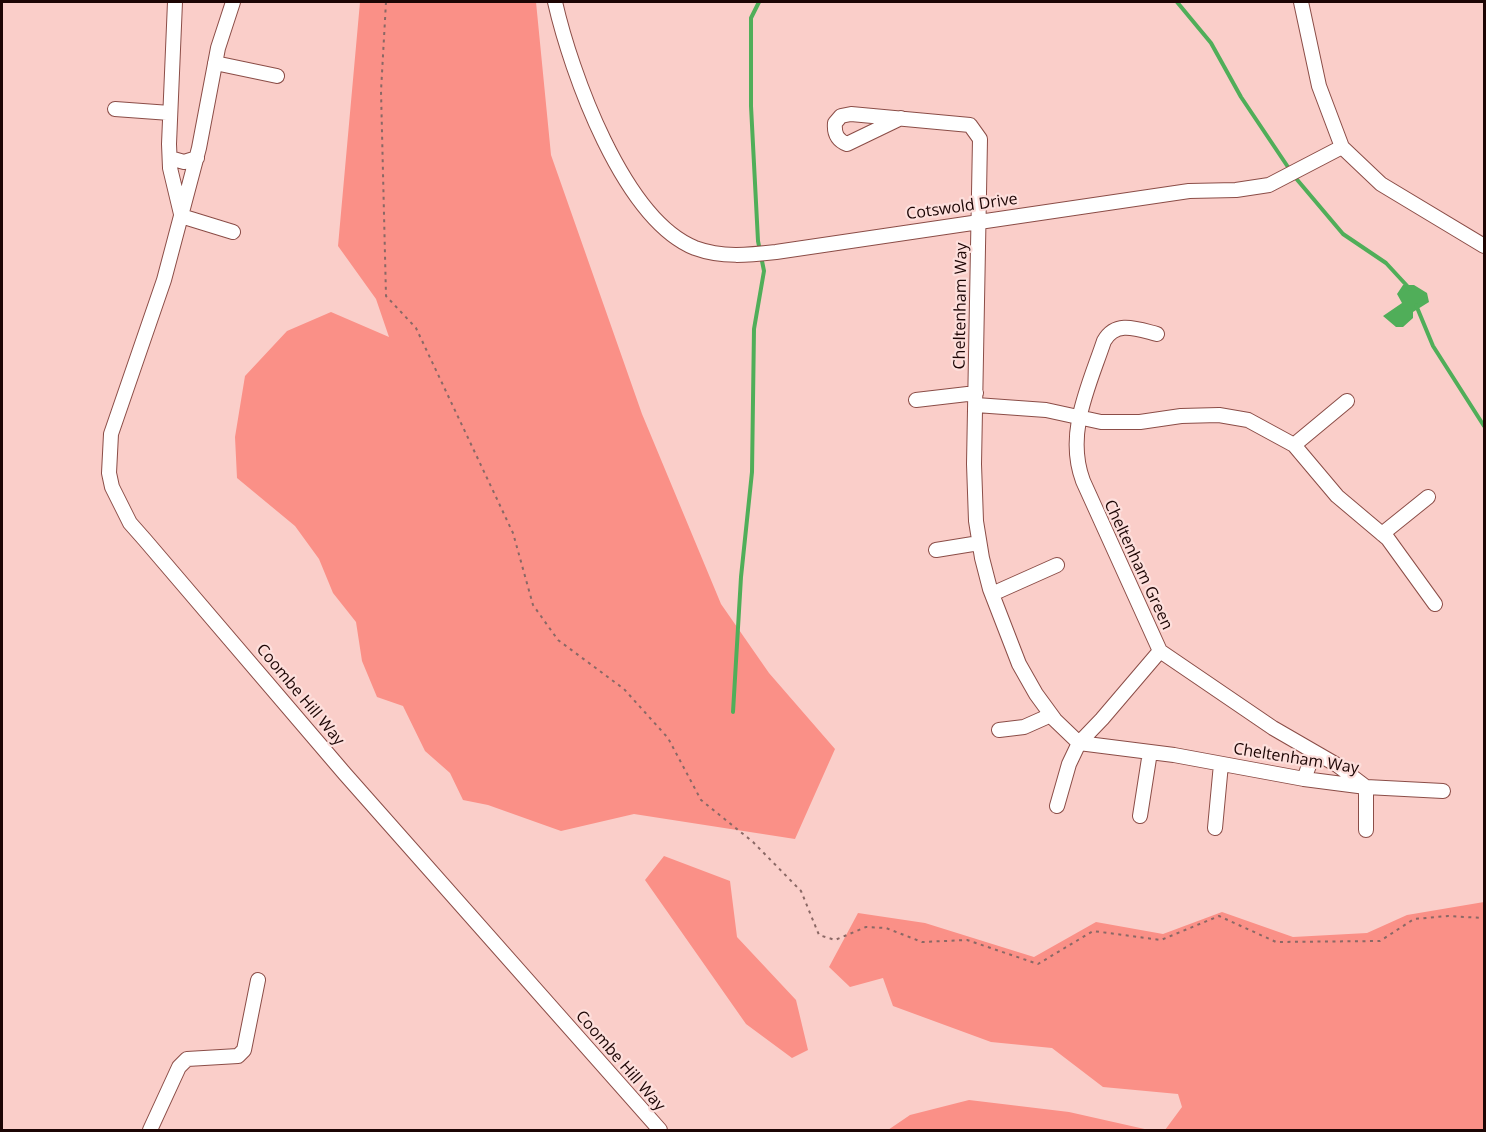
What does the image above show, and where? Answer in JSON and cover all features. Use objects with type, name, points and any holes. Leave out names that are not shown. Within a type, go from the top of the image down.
[{"type":"street","name":"Coombe Hill Way","points":[[175,2],[170,158],[181,216]]},
{"type":"street","name":"Coombe Hill Way","points":[[233,2],[215,63],[196,158],[164,280],[111,434],[109,473],[120,506],[130,523],[345,774],[660,1131]]},
{"type":"street","name":"Cotswold Drive","points":[[555,2],[567,50],[592,115],[620,170],[659,223],[696,248],[724,255],[776,252],[980,220],[1190,191],[1256,188],[1280,180],[1342,147]]},
{"type":"street","points":[[1301,2],[1319,86],[1342,147],[1381,184],[1485,246]]},
{"type":"street","points":[[215,63],[277,76]]},
{"type":"street","points":[[114,109],[170,113]]},
{"type":"street","name":"Cheltenham Way","points":[[901,118],[970,125],[978,133],[980,139],[974,464],[979,543],[992,594],[1019,664],[1051,715],[1079,742],[1304,779],[1365,787],[1443,791]]},
{"type":"street","points":[[170,158],[184,162],[196,158]]},
{"type":"street","points":[[181,216],[233,232]]},
{"type":"street","name":"Cheltenham Green","points":[[1157,334],[1124,327],[1109,332],[1078,417],[1076,464],[1160,651],[1222,695],[1314,752],[1365,787]]},
{"type":"street","points":[[976,399],[1046,410],[1101,422],[1140,422],[1181,416],[1219,415],[1248,420],[1294,445],[1337,496],[1382,534],[1406,561],[1436,604]]},
{"type":"street","name":"Cheltenham Way","points":[[916,400],[976,399]]},
{"type":"street","points":[[1294,445],[1347,402]]},
{"type":"street","points":[[1382,534],[1428,497]]},
{"type":"street","points":[[936,550],[979,543]]},
{"type":"street","points":[[992,594],[1057,566]]},
{"type":"street","points":[[1057,806],[1069,764],[1079,742],[1160,651]]},
{"type":"street","points":[[999,730],[1024,727],[1051,715]]},
{"type":"street","points":[[1140,816],[1150,752]]},
{"type":"street","points":[[1304,779],[1314,752]]},
{"type":"street","name":"Cheltenham Way","points":[[1215,828],[1221,764]]},
{"type":"street","name":"Cheltenham Way","points":[[1365,787],[1366,830]]},
{"type":"street","points":[[150,1131],[179,1067],[187,1059],[238,1056],[244,1050],[258,980]]},
{"type":"path","points":[[386,2],[381,91],[387,296],[416,328],[513,532],[533,605],[558,640],[624,689],[668,738],[701,800],[753,842],[801,891],[819,935],[835,940],[866,927],[886,928],[922,942],[967,940],[1038,964],[1093,931],[1161,940],[1219,916],[1276,942],[1380,941],[1414,919],[1448,916],[1485,918]]},
{"type":"shaded area","points":[[360,2],[536,2],[551,155],[642,414],[721,604],[769,673],[835,749],[795,839],[634,814],[561,831],[488,805],[463,800],[450,773],[425,751],[403,706],[377,697],[362,661],[356,622],[333,593],[319,559],[295,526],[237,478],[235,437],[245,376],[287,331],[331,312],[389,337],[376,299],[338,246]]},
{"type":"shaded area","points":[[1403,285],[1414,285],[1427,293],[1429,302],[1413,312],[1413,318],[1403,327],[1396,327],[1383,316],[1402,303],[1397,294]]},
{"type":"shaded area","points":[[664,856],[730,881],[737,937],[796,1000],[808,1050],[792,1058],[746,1024],[645,880]]},
{"type":"shaded area","points":[[1484,902],[1484,1130],[1165,1130],[1182,1107],[1178,1094],[1103,1087],[1052,1048],[991,1042],[893,1006],[883,978],[850,987],[829,967],[858,913],[925,923],[1034,957],[1096,922],[1163,934],[1222,912],[1293,937],[1367,933],[1407,915]]},
{"type":"shaded area","points":[[969,1100],[1069,1112],[1149,1130],[888,1130],[910,1115]]},
{"type":"waterway","points":[[733,712],[741,577],[752,472],[754,329],[764,271],[758,241],[751,106],[751,18],[759,2]]},
{"type":"waterway","points":[[1177,2],[1211,43],[1241,97],[1290,170]]},
{"type":"waterway","points":[[1294,176],[1343,234],[1386,263],[1410,289]]},
{"type":"waterway","points":[[1416,305],[1433,346],[1484,426]]}]
